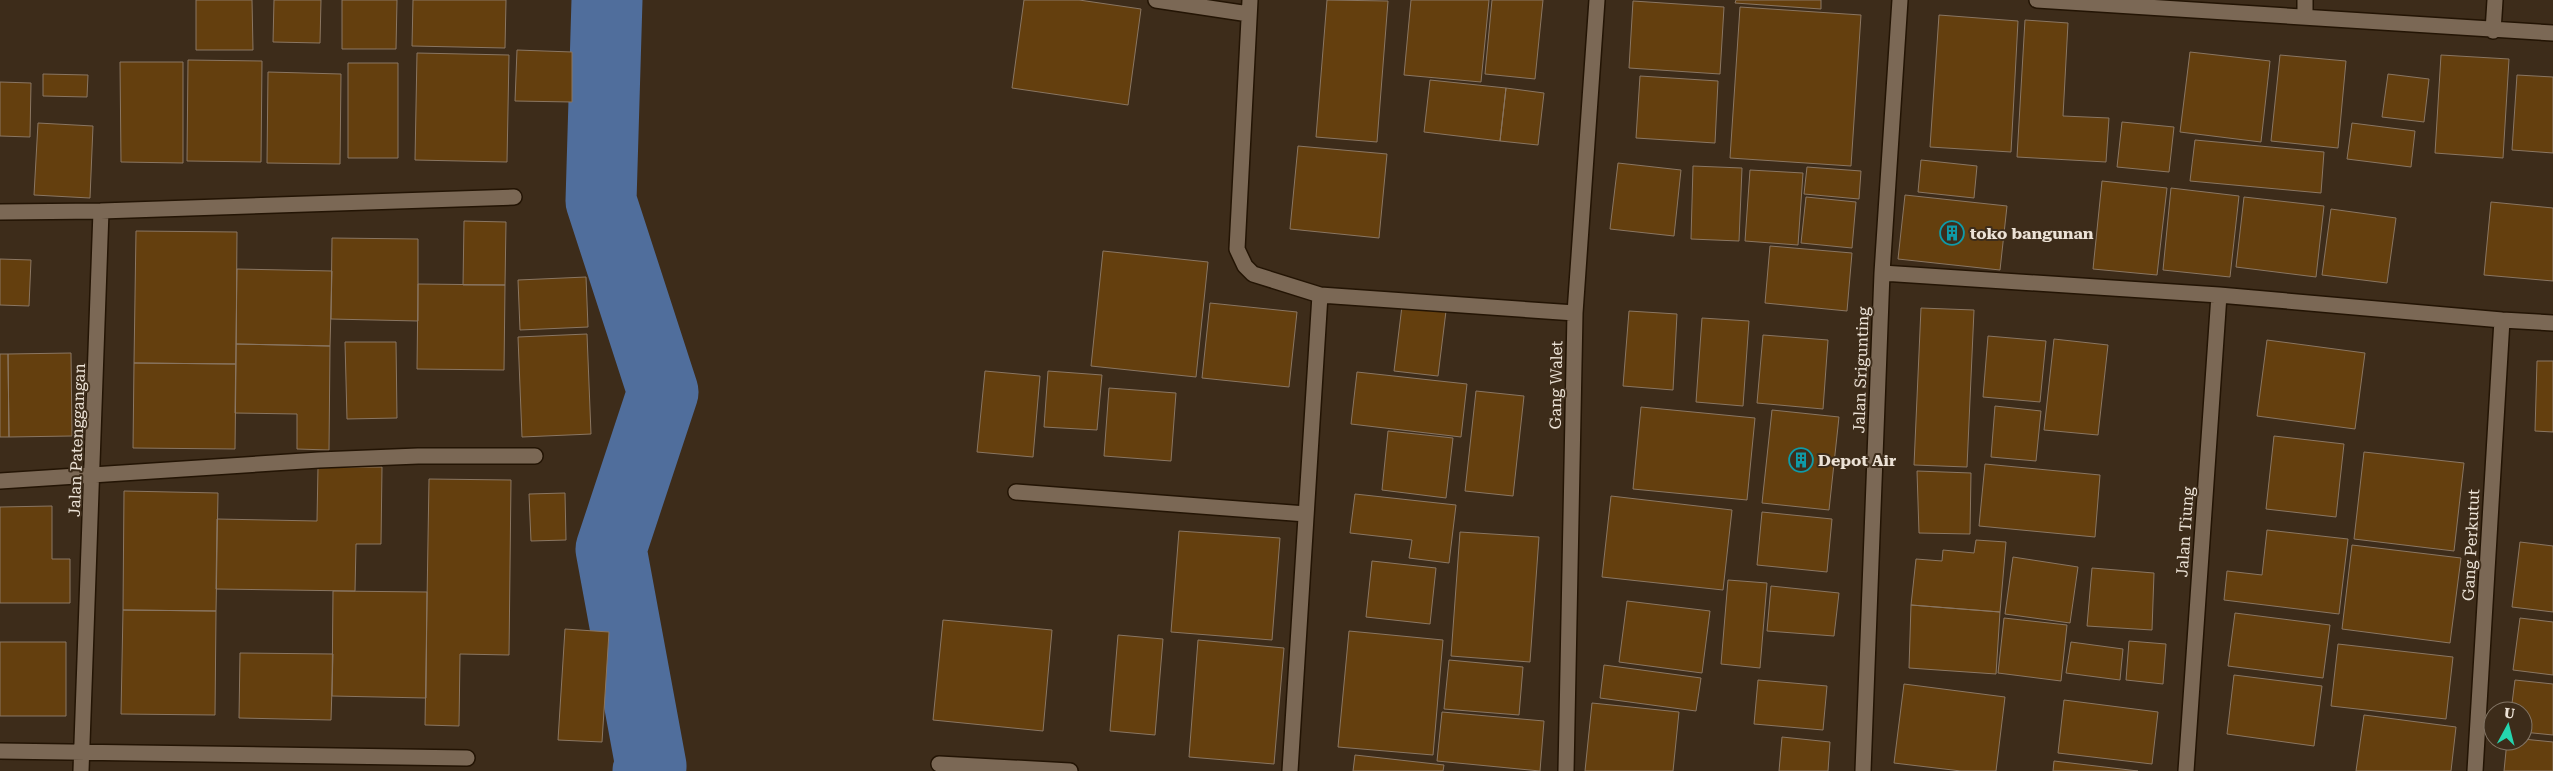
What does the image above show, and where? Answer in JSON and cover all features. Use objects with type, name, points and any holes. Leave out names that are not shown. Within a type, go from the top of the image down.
[{"type":"street","points":[[1156,0],[1249,7],[1237,249],[1245,266],[1253,274],[1320,294],[1575,313]]},
{"type":"street","name":"Gang Walet","points":[[1566,771],[1575,313],[1597,0]]},
{"type":"street","name":"Jalan Srigunting","points":[[1862,771],[1882,273],[1900,0]]},
{"type":"street","points":[[2037,0],[2304,16],[2493,31],[2553,33]]},
{"type":"street","points":[[2304,16],[2305,0]]},
{"type":"street","points":[[2493,31],[2495,0]]},
{"type":"street","points":[[0,212],[101,211],[514,197]]},
{"type":"street","name":"Jalan Patenggangan","points":[[81,771],[101,211]]},
{"type":"street","points":[[1882,273],[2219,295],[2502,320],[2553,322]]},
{"type":"street","points":[[1290,771],[1320,294]]},
{"type":"street","name":"Jalan Tiung","points":[[2186,771],[2219,295]]},
{"type":"street","name":"Gang Perkutut","points":[[2475,771],[2502,320]]},
{"type":"street","points":[[0,481],[319,460],[418,456],[535,456]]},
{"type":"street","points":[[1016,492],[1306,514]]},
{"type":"street","points":[[0,751],[467,758]]},
{"type":"street","points":[[939,764],[1070,771]]},
{"type":"building","points":[[196,0],[252,0],[253,50],[196,50]]},
{"type":"building","points":[[274,0],[321,0],[320,43],[273,42]]},
{"type":"building","points":[[342,0],[397,0],[396,49],[342,49]]},
{"type":"building","points":[[413,0],[506,0],[505,48],[412,46]]},
{"type":"building","points":[[1024,0],[1079,0],[1141,9],[1128,105],[1012,88]]},
{"type":"building","points":[[1327,0],[1388,1],[1377,142],[1316,137]]},
{"type":"building","points":[[1411,0],[1489,0],[1481,82],[1404,75]]},
{"type":"building","points":[[1492,0],[1543,0],[1535,79],[1485,74]]},
{"type":"building","points":[[1736,0],[1821,0],[1821,9],[1735,3]]},
{"type":"building","points":[[1633,1],[1724,7],[1720,74],[1629,68]]},
{"type":"building","points":[[1740,7],[1861,15],[1851,166],[1730,158]]},
{"type":"building","points":[[1939,15],[2018,21],[2011,152],[1930,147]]},
{"type":"building","points":[[2025,20],[2068,23],[2063,116],[2109,118],[2106,162],[2017,157]]},
{"type":"building","points":[[517,50],[572,52],[572,102],[515,101]]},
{"type":"building","points":[[2190,52],[2270,61],[2261,142],[2180,132]]},
{"type":"building","points":[[417,53],[509,55],[507,162],[415,160]]},
{"type":"building","points":[[2280,55],[2346,61],[2338,148],[2271,141]]},
{"type":"building","points":[[2441,55],[2509,59],[2503,158],[2435,153]]},
{"type":"building","points":[[188,60],[262,61],[261,162],[187,161]]},
{"type":"building","points":[[120,62],[183,62],[183,163],[121,162]]},
{"type":"building","points":[[348,63],[398,63],[398,158],[348,158]]},
{"type":"building","points":[[268,72],[341,74],[340,164],[267,163]]},
{"type":"building","points":[[43,74],[88,75],[87,97],[43,96]]},
{"type":"building","points":[[2388,74],[2429,79],[2424,122],[2382,117]]},
{"type":"building","points":[[2517,75],[2553,77],[2553,153],[2512,150]]},
{"type":"building","points":[[1640,76],[1718,81],[1715,143],[1636,138]]},
{"type":"building","points":[[1430,80],[1506,88],[1500,141],[1424,132]]},
{"type":"building","points":[[0,82],[31,83],[30,137],[0,136]]},
{"type":"building","points":[[1506,88],[1544,93],[1538,145],[1500,141]]},
{"type":"building","points":[[2122,122],[2174,127],[2169,172],[2117,167]]},
{"type":"building","points":[[38,123],[93,126],[90,198],[34,195]]},
{"type":"building","points":[[2352,123],[2415,131],[2411,167],[2347,159]]},
{"type":"building","points":[[2195,140],[2324,152],[2321,193],[2190,181]]},
{"type":"building","points":[[1298,146],[1387,154],[1379,238],[1290,229]]},
{"type":"building","points":[[1921,160],[1977,166],[1974,198],[1918,192]]},
{"type":"building","points":[[1618,163],[1681,170],[1674,236],[1610,229]]},
{"type":"building","points":[[1693,166],[1742,168],[1739,241],[1691,239]]},
{"type":"building","points":[[1807,167],[1861,171],[1859,199],[1804,194]]},
{"type":"building","points":[[1750,170],[1803,173],[1798,245],[1745,241]]},
{"type":"building","points":[[2102,181],[2167,188],[2157,275],[2093,269]]},
{"type":"building","points":[[2171,188],[2239,196],[2230,277],[2163,270]]},
{"type":"building","name":"toko bangunan","points":[[1905,195],[2007,206],[2000,270],[1898,259]]},
{"type":"building","points":[[1806,197],[1856,202],[1852,248],[1801,243]]},
{"type":"building","points":[[2244,197],[2324,206],[2316,277],[2236,267]]},
{"type":"building","points":[[2491,202],[2553,208],[2553,281],[2484,275]]},
{"type":"building","points":[[2331,209],[2396,218],[2387,283],[2322,275]]},
{"type":"building","points":[[464,221],[506,222],[505,285],[463,285]]},
{"type":"building","points":[[136,231],[237,232],[236,364],[134,363]]},
{"type":"building","points":[[332,238],[418,239],[418,321],[331,319]]},
{"type":"building","points":[[1770,246],[1852,253],[1847,311],[1765,303]]},
{"type":"building","points":[[1103,251],[1208,262],[1196,377],[1091,366]]},
{"type":"building","points":[[0,259],[31,260],[29,306],[0,305]]},
{"type":"building","points":[[237,269],[332,271],[330,346],[236,344]]},
{"type":"building","points":[[586,277],[588,327],[520,330],[518,280]]},
{"type":"building","points":[[418,284],[505,285],[504,370],[417,369]]},
{"type":"building","points":[[1210,303],[1297,312],[1289,387],[1202,378]]},
{"type":"building","points":[[1402,306],[1446,311],[1438,376],[1394,371]]},
{"type":"building","points":[[1921,308],[1974,310],[1967,467],[1914,465]]},
{"type":"building","points":[[1629,311],[1677,314],[1673,390],[1623,386]]},
{"type":"building","points":[[1702,318],[1749,321],[1743,406],[1696,402]]},
{"type":"building","points":[[587,334],[591,434],[522,437],[518,337]]},
{"type":"building","points":[[1763,335],[1828,340],[1823,409],[1757,403]]},
{"type":"building","points":[[1988,336],[2046,341],[2040,402],[1983,397]]},
{"type":"building","points":[[2054,339],[2108,345],[2098,435],[2044,430]]},
{"type":"building","points":[[2267,340],[2365,353],[2355,429],[2257,416]]},
{"type":"building","points":[[345,342],[396,342],[397,418],[347,419]]},
{"type":"building","points":[[236,344],[330,346],[329,450],[297,449],[297,414],[235,413]]},
{"type":"building","points":[[71,353],[72,436],[9,437],[8,354]]},
{"type":"building","points":[[0,354],[8,354],[9,437],[0,437]]},
{"type":"building","points":[[2537,361],[2553,361],[2553,432],[2535,431]]},
{"type":"building","points":[[134,363],[236,364],[235,449],[133,448]]},
{"type":"building","points":[[985,371],[1040,376],[1033,457],[977,452]]},
{"type":"building","points":[[1048,371],[1102,375],[1097,430],[1044,427]]},
{"type":"building","points":[[1357,372],[1467,384],[1461,437],[1351,424]]},
{"type":"building","points":[[1109,388],[1176,393],[1171,461],[1104,456]]},
{"type":"building","points":[[1476,391],[1524,396],[1513,496],[1465,491]]},
{"type":"building","points":[[1995,406],[2041,411],[2036,461],[1991,457]]},
{"type":"building","points":[[1641,407],[1755,418],[1747,500],[1633,489]]},
{"type":"building","name":"Depot Air","points":[[1772,410],[1839,417],[1829,510],[1762,503]]},
{"type":"building","points":[[1388,431],[1453,438],[1446,498],[1382,490]]},
{"type":"building","points":[[2274,436],[2344,444],[2336,517],[2266,509]]},
{"type":"building","points":[[2364,452],[2464,463],[2454,551],[2354,539]]},
{"type":"building","points":[[1985,464],[2100,475],[2095,537],[1979,526]]},
{"type":"building","points":[[318,467],[382,467],[381,544],[356,544],[355,591],[216,589],[217,519],[317,521]]},
{"type":"building","points":[[1917,471],[1971,473],[1970,534],[1919,533]]},
{"type":"building","points":[[429,479],[511,480],[509,655],[460,654],[459,726],[425,725]]},
{"type":"building","points":[[124,491],[218,493],[216,611],[123,610]]},
{"type":"building","points":[[565,493],[566,540],[531,541],[529,494]]},
{"type":"building","points":[[1355,494],[1456,505],[1449,563],[1409,558],[1412,540],[1350,533]]},
{"type":"building","points":[[1611,496],[1732,510],[1723,590],[1602,577]]},
{"type":"building","points":[[52,506],[52,559],[70,559],[70,603],[0,603],[0,507]]},
{"type":"building","points":[[1762,512],[1832,519],[1827,572],[1757,565]]},
{"type":"building","points":[[2267,530],[2348,539],[2339,614],[2224,600],[2227,571],[2262,575]]},
{"type":"building","points":[[1179,531],[1280,538],[1272,640],[1171,632]]},
{"type":"building","points":[[1460,532],[1539,537],[1530,662],[1451,656]]},
{"type":"building","points":[[1976,540],[2006,542],[2000,612],[1911,605],[1916,559],[1942,561],[1943,550],[1974,553]]},
{"type":"building","points":[[2520,542],[2553,546],[2553,612],[2512,607]]},
{"type":"building","points":[[2352,545],[2461,558],[2450,643],[2342,629]]},
{"type":"building","points":[[2013,557],[2078,567],[2070,623],[2005,614]]},
{"type":"building","points":[[1372,561],[1436,568],[1430,624],[1366,617]]},
{"type":"building","points":[[2092,568],[2154,573],[2152,630],[2087,626]]},
{"type":"building","points":[[1728,580],[1767,583],[1760,668],[1721,664]]},
{"type":"building","points":[[1771,586],[1839,593],[1834,636],[1767,631]]},
{"type":"building","points":[[333,591],[427,592],[426,698],[332,696]]},
{"type":"building","points":[[1627,601],[1710,611],[1702,673],[1619,662]]},
{"type":"building","points":[[1911,605],[2000,612],[1996,674],[1909,668]]},
{"type":"building","points":[[123,610],[216,611],[215,715],[121,714]]},
{"type":"building","points":[[2235,613],[2330,625],[2323,678],[2228,666]]},
{"type":"building","points":[[2004,618],[2067,625],[2061,681],[1998,673]]},
{"type":"building","points":[[2520,618],[2553,622],[2553,675],[2513,670]]},
{"type":"building","points":[[943,620],[1052,630],[1043,731],[933,720]]},
{"type":"building","points":[[565,629],[609,632],[602,742],[558,740]]},
{"type":"building","points":[[1349,631],[1443,640],[1433,755],[1338,747]]},
{"type":"building","points":[[1118,635],[1163,639],[1155,735],[1110,731]]},
{"type":"building","points":[[1198,640],[1284,648],[1274,764],[1189,757]]},
{"type":"building","points":[[2129,641],[2166,644],[2163,684],[2126,680]]},
{"type":"building","points":[[0,642],[66,642],[66,716],[0,716]]},
{"type":"building","points":[[2071,642],[2123,649],[2120,680],[2066,673]]},
{"type":"building","points":[[2338,644],[2453,657],[2446,719],[2331,706]]},
{"type":"building","points":[[240,653],[333,654],[331,720],[239,718]]},
{"type":"building","points":[[1449,660],[1523,667],[1519,715],[1444,709]]},
{"type":"building","points":[[1604,665],[1701,678],[1696,711],[1600,698]]},
{"type":"building","points":[[2234,675],[2322,686],[2314,746],[2227,734]]},
{"type":"building","points":[[1758,680],[1827,686],[1823,730],[1754,724]]},
{"type":"building","points":[[2515,680],[2553,684],[2553,735],[2533,733],[2533,701],[2512,701]]},
{"type":"building","points":[[1904,684],[2005,697],[1996,771],[1961,771],[1894,763]]},
{"type":"building","points":[[2064,700],[2158,712],[2152,764],[2058,753]]},
{"type":"building","points":[[1592,703],[1679,712],[1673,771],[1585,771]]},
{"type":"building","points":[[1442,712],[1544,721],[1540,771],[1437,761]]},
{"type":"building","points":[[2364,715],[2456,727],[2451,771],[2356,771]]},
{"type":"building","points":[[1782,737],[1830,742],[1828,771],[1779,771]]},
{"type":"building","points":[[2533,740],[2553,742],[2553,771],[2504,771],[2506,751],[2533,751]]},
{"type":"building","points":[[1355,755],[1444,765],[1443,771],[1353,771]]},
{"type":"building","points":[[2054,761],[2138,771],[2053,771]]},
{"type":"waterway","points":[[607,0],[601,201],[663,392],[611,549],[651,766],[648,771]]},
{"type":"place","name":"toko bangunan","points":[[1952,233]]},
{"type":"place","name":"Depot Air","points":[[1801,460]]}]
